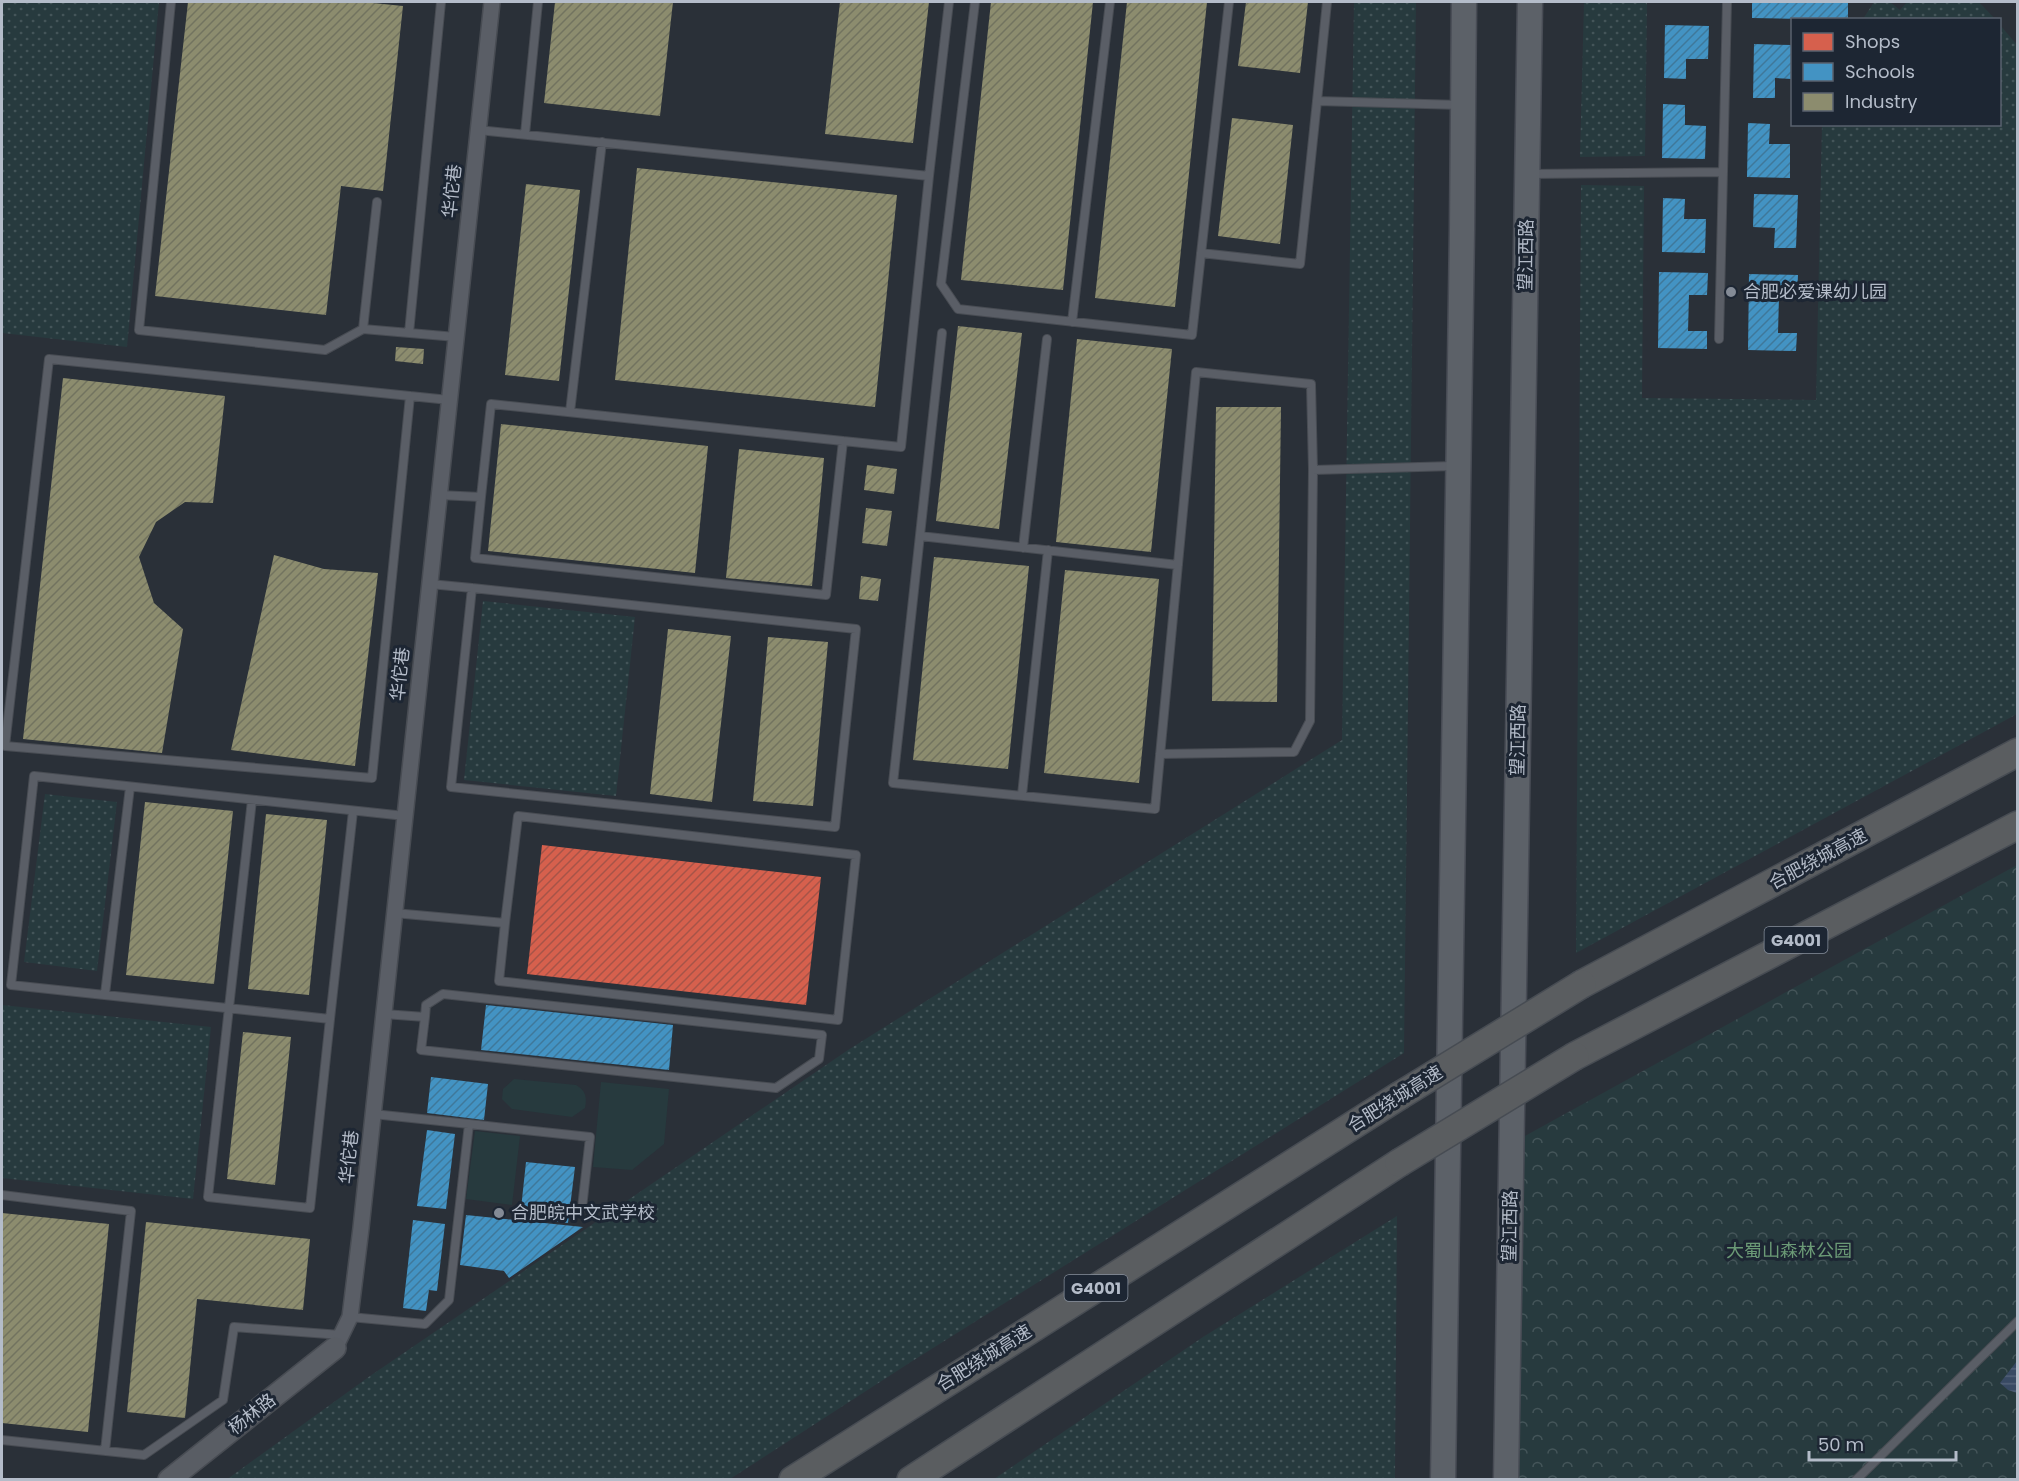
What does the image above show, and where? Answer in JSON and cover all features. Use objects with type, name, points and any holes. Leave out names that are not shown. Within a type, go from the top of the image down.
[{"type":"highway","name":"合肥绕城高速","points":[[793,1479],[1399,1096],[1582,984],[2018,752]]},
{"type":"highway","name":"G4001","points":[[911,1479],[1400,1163],[1575,1056],[2018,825]]},
{"type":"main road","points":[[1443,1479],[1464,2]]},
{"type":"main road","name":"望江西路","points":[[1506,1479],[1530,2]]},
{"type":"street","name":"华佗巷","points":[[338,1342],[350,1317],[492,2]]},
{"type":"street","name":"杨林路","points":[[170,1479],[338,1342]]},
{"type":"lane","points":[[171,2],[139,330],[325,350],[363,329],[456,337]]},
{"type":"lane","points":[[409,333],[441,2]]},
{"type":"lane","points":[[525,134],[538,2]]},
{"type":"lane","points":[[843,441],[826,595],[475,558],[491,404],[901,447],[949,2]]},
{"type":"lane","points":[[975,2],[941,284],[957,309],[1192,335],[1229,2]]},
{"type":"lane","points":[[1072,322],[1110,2]]},
{"type":"lane","points":[[1201,253],[1300,264],[1327,2]]},
{"type":"lane","points":[[1719,339],[1727,2]]},
{"type":"lane","points":[[1317,101],[1463,105]]},
{"type":"lane","points":[[478,130],[929,176]]},
{"type":"lane","points":[[570,412],[602,142]]},
{"type":"lane","points":[[1527,174],[1723,172]]},
{"type":"lane","points":[[363,329],[377,202]]},
{"type":"lane","points":[[942,333],[893,783],[1155,809],[1196,372],[1311,384],[1313,470],[1310,722],[1294,752],[1161,754]]},
{"type":"lane","points":[[1023,548],[1047,339]]},
{"type":"lane","points":[[410,396],[372,778],[5,746],[49,359],[410,396],[449,400]]},
{"type":"lane","points":[[1313,470],[1459,466]]},
{"type":"lane","points":[[439,495],[481,497]]},
{"type":"lane","points":[[920,536],[1178,565]]},
{"type":"lane","points":[[1022,795],[1048,550]]},
{"type":"lane","points":[[430,584],[472,588],[856,629],[835,827],[451,787],[472,588]]},
{"type":"lane","points":[[330,1019],[11,984],[34,776],[405,816]]},
{"type":"lane","points":[[105,994],[130,787]]},
{"type":"lane","points":[[252,800],[208,1197],[287,1206],[310,1208],[353,811]]},
{"type":"lane","points":[[518,816],[856,855],[838,1020],[499,981],[505,923],[518,816]]},
{"type":"lane","points":[[394,913],[505,923]]},
{"type":"lane","points":[[443,994],[822,1035],[819,1059],[776,1088],[422,1050],[425,1017],[426,1005],[443,994]]},
{"type":"lane","points":[[384,1014],[425,1017]]},
{"type":"lane","points":[[373,1114],[590,1137],[582,1208]]},
{"type":"lane","points":[[350,1317],[425,1324],[449,1300],[469,1124]]},
{"type":"lane","points":[[2,1195],[131,1211],[105,1450]]},
{"type":"lane","points":[[1856,1479],[2018,1321]]},
{"type":"lane","points":[[2,1440],[144,1455],[224,1400],[234,1327],[338,1342]]},
{"type":"green space","points":[[2,2],[159,2],[127,347],[2,333]]},
{"type":"green space","points":[[1354,2],[1416,2],[1404,1053],[914,1360],[730,1479],[226,1480],[370,1376],[848,1050],[1342,740]]},
{"type":"green space","points":[[1584,2],[1647,2],[1645,156],[1580,157]]},
{"type":"green space","points":[[1874,2],[1890,2],[1900,10],[1907,2],[1979,2],[1994,18],[1864,18]]},
{"type":"green space","points":[[2001,26],[2018,46],[2017,714],[1576,953],[1581,185],[1644,186],[1642,398],[1816,400],[1822,126],[2001,126]]},
{"type":"green space","points":[[483,601],[635,617],[616,796],[464,780]]},
{"type":"green space","points":[[45,794],[117,802],[97,971],[24,962]]},
{"type":"green space","name":"大蜀山森林公园","points":[[2017,865],[2017,1479],[1506,1480],[1512,1143]]},
{"type":"green space","points":[[2,1005],[211,1027],[193,1199],[2,1178]]},
{"type":"green space","points":[[514,1079],[576,1085],[585,1095],[585,1108],[572,1117],[512,1109],[502,1099],[503,1089]]},
{"type":"green space","points":[[601,1082],[669,1089],[664,1144],[632,1170],[593,1167]]},
{"type":"green space","points":[[475,1131],[520,1136],[512,1205],[466,1199]]},
{"type":"green space","points":[[1397,1216],[1395,1479],[994,1479],[1203,1337]]},
{"type":"water","points":[[2017,1361],[2017,1393],[2008,1390],[2000,1383]]},
{"type":"building: Shops","points":[[542,845],[821,877],[806,1005],[527,974]]},
{"type":"building: Schools","points":[[1752,2],[1848,2],[1848,18],[1752,18]]},
{"type":"building: Schools","points":[[1665,25],[1709,26],[1708,59],[1686,59],[1686,79],[1664,78]]},
{"type":"building: Schools","points":[[1754,44],[1791,45],[1791,79],[1775,78],[1775,98],[1753,98]]},
{"type":"building: Schools","points":[[1663,104],[1685,105],[1685,125],[1706,126],[1705,159],[1662,158]]},
{"type":"building: Schools","points":[[1748,123],[1770,124],[1769,144],[1790,144],[1790,178],[1747,177]]},
{"type":"building: Schools","points":[[1754,194],[1798,195],[1796,248],[1774,248],[1775,228],[1753,227]]},
{"type":"building: Schools","points":[[1663,198],[1685,199],[1684,219],[1706,219],[1705,253],[1662,252]]},
{"type":"building: Schools","points":[[1659,272],[1708,273],[1707,295],[1689,295],[1688,331],[1707,331],[1707,349],[1658,348]]},
{"type":"building: Schools","points":[[1749,274],[1798,275],[1797,297],[1779,297],[1778,333],[1797,333],[1796,351],[1748,350]]},
{"type":"building: Schools","points":[[486,1005],[673,1025],[669,1070],[481,1050]]},
{"type":"building: Schools","points":[[431,1077],[488,1084],[484,1120],[427,1113]]},
{"type":"building: Schools","points":[[427,1130],[455,1134],[446,1209],[417,1206]]},
{"type":"building: Schools","points":[[526,1162],[575,1167],[568,1223],[520,1218]]},
{"type":"building: Schools","points":[[466,1215],[583,1227],[509,1278],[504,1271],[460,1265]]},
{"type":"building: Schools","points":[[413,1220],[445,1224],[437,1291],[429,1290],[426,1311],[403,1308]]},
{"type":"building: Industry","points":[[188,2],[363,2],[403,6],[383,191],[341,186],[326,315],[155,296]]},
{"type":"building: Industry","points":[[555,2],[673,2],[660,116],[544,103]]},
{"type":"building: Industry","points":[[840,2],[929,2],[913,143],[825,134]]},
{"type":"building: Industry","points":[[991,2],[1093,2],[1063,290],[961,280]]},
{"type":"building: Industry","points":[[1127,2],[1207,2],[1175,307],[1095,298]]},
{"type":"building: Industry","points":[[1246,2],[1308,2],[1300,73],[1238,66]]},
{"type":"building: Industry","points":[[1232,118],[1293,125],[1280,244],[1218,236]]},
{"type":"building: Industry","points":[[637,168],[897,195],[875,407],[615,380]]},
{"type":"building: Industry","points":[[526,184],[580,190],[559,381],[505,375]]},
{"type":"building: Industry","points":[[958,326],[1022,333],[999,529],[936,521]]},
{"type":"building: Industry","points":[[1077,339],[1172,349],[1151,552],[1056,542]]},
{"type":"building: Industry","points":[[396,347],[424,349],[423,364],[395,361]]},
{"type":"building: Industry","points":[[63,378],[225,396],[213,503],[185,502],[156,522],[139,557],[154,603],[183,629],[162,753],[23,739]]},
{"type":"building: Industry","points":[[1216,407],[1281,407],[1277,702],[1212,701]]},
{"type":"building: Industry","points":[[501,424],[708,446],[695,573],[488,551]]},
{"type":"building: Industry","points":[[739,449],[824,458],[812,586],[726,578]]},
{"type":"building: Industry","points":[[867,465],[897,469],[894,494],[864,490]]},
{"type":"building: Industry","points":[[866,508],[892,511],[887,546],[862,543]]},
{"type":"building: Industry","points":[[274,555],[324,569],[378,573],[355,766],[231,750]]},
{"type":"building: Industry","points":[[934,557],[1029,566],[1008,769],[913,760]]},
{"type":"building: Industry","points":[[1065,570],[1159,579],[1139,783],[1044,773]]},
{"type":"building: Industry","points":[[861,576],[881,579],[878,601],[859,599]]},
{"type":"building: Industry","points":[[668,629],[731,636],[712,802],[650,794]]},
{"type":"building: Industry","points":[[768,637],[828,642],[813,806],[753,801]]},
{"type":"building: Industry","points":[[145,802],[233,811],[214,984],[126,975]]},
{"type":"building: Industry","points":[[266,814],[327,820],[309,995],[248,989]]},
{"type":"building: Industry","points":[[243,1032],[291,1037],[275,1185],[227,1179]]},
{"type":"building: Industry","points":[[2,1213],[109,1224],[88,1432],[2,1423]]},
{"type":"building: Industry","points":[[146,1222],[310,1239],[303,1310],[197,1299],[185,1418],[127,1412]]},
{"type":"place","name":"合肥必爱课幼儿园","points":[[1731,292]]},
{"type":"place","name":"合肥皖中文武学校","points":[[499,1213]]}]
